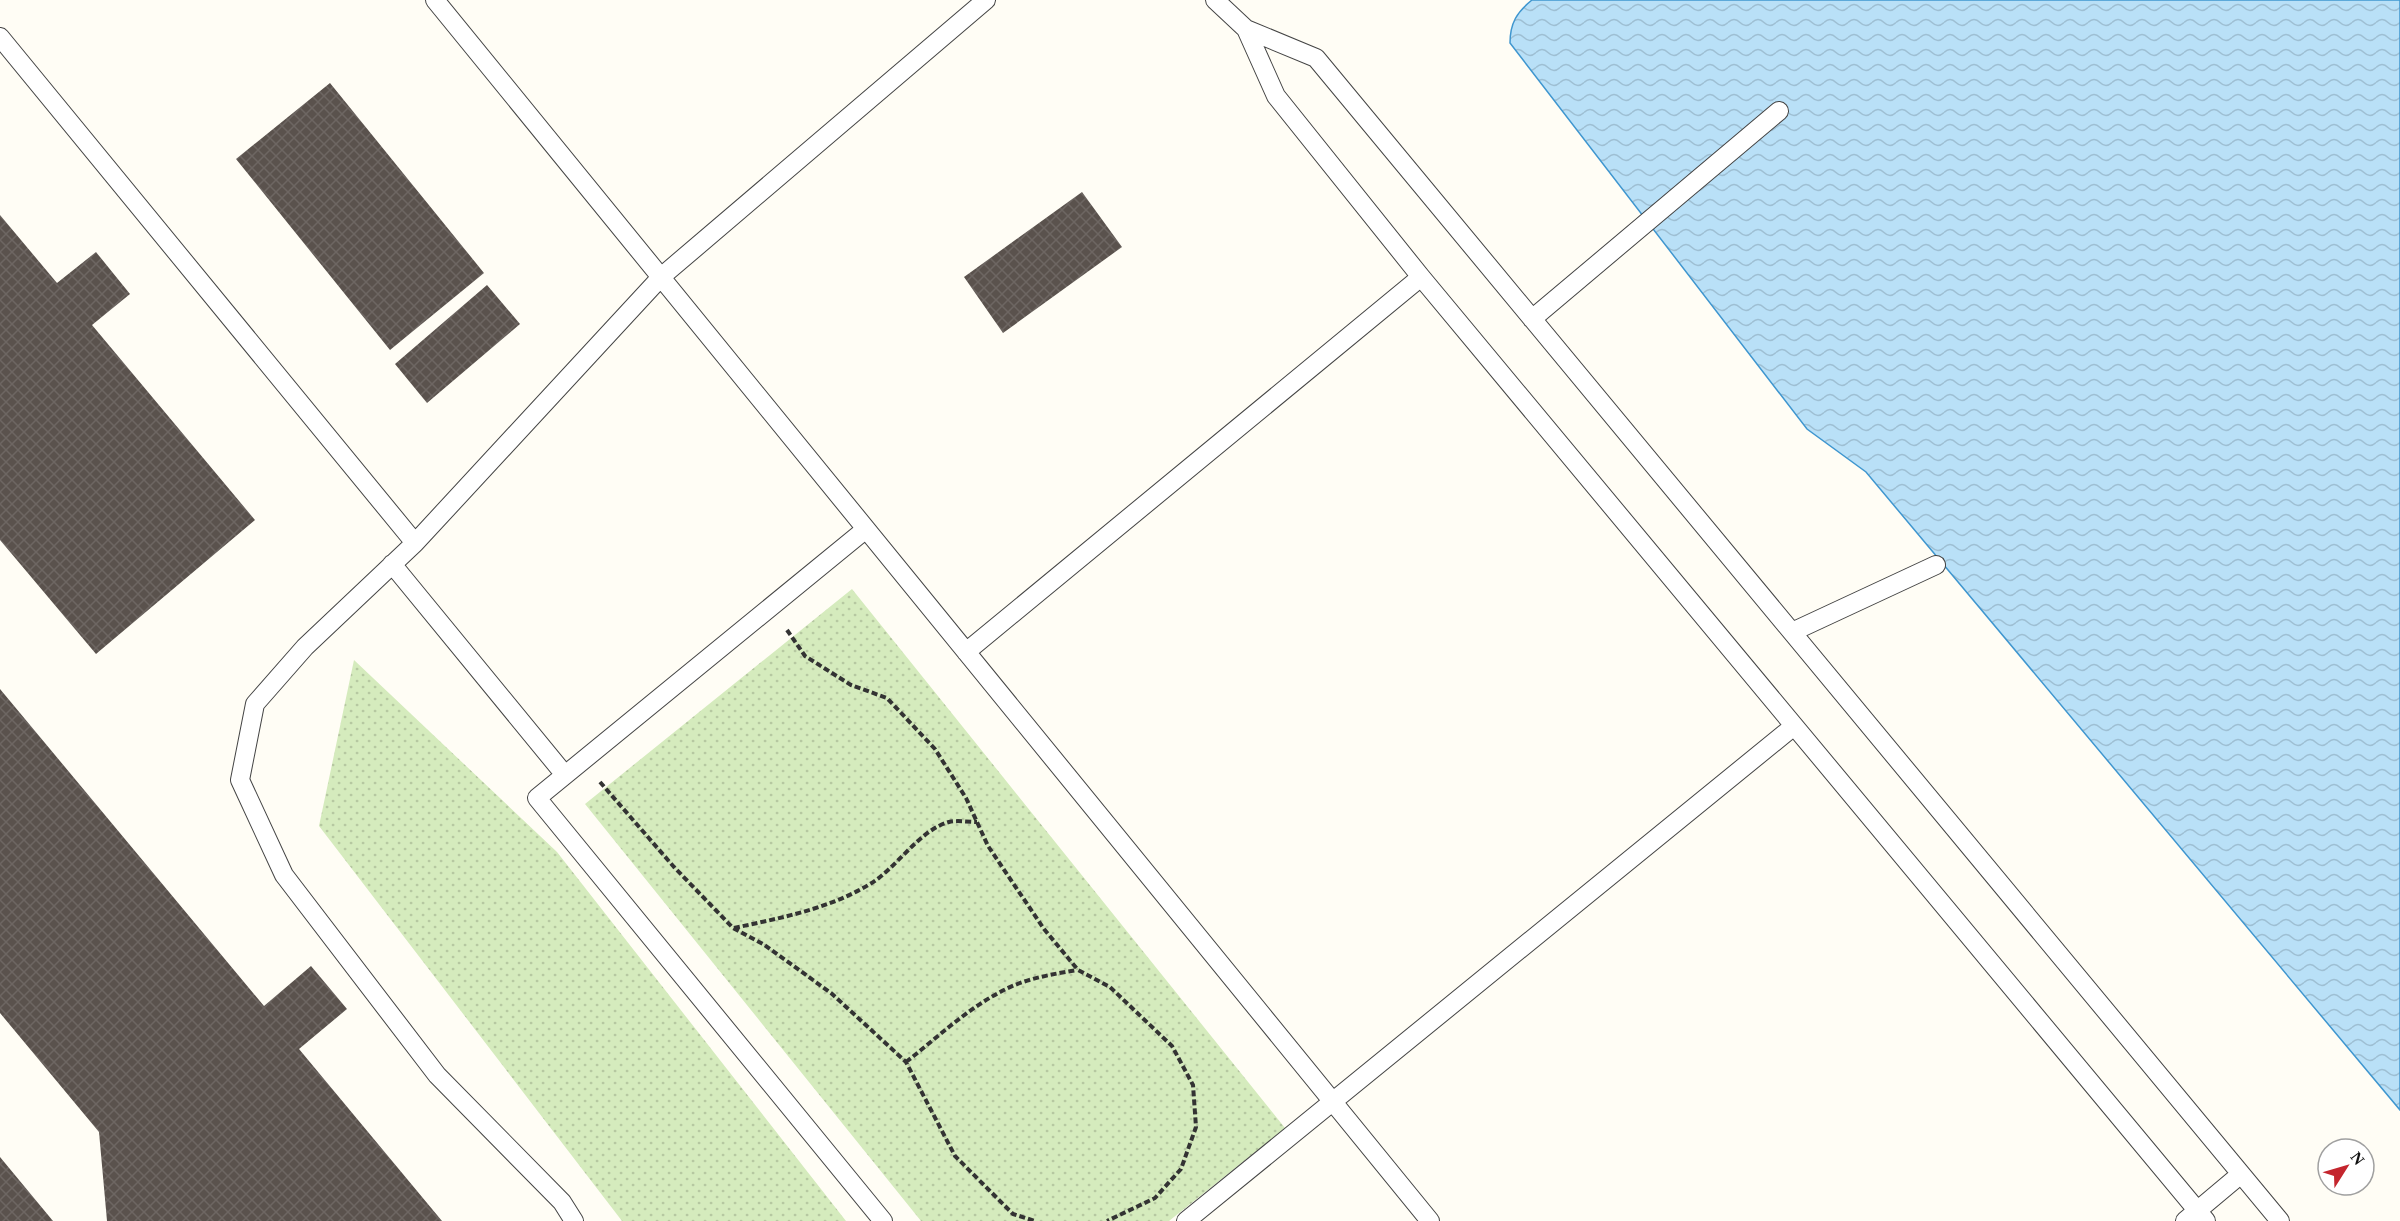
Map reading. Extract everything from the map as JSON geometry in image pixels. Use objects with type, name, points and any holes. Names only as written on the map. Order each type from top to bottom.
[{"type":"lane","points":[[435,0],[1430,1221]]},
{"type":"lane","points":[[574,1221],[562,1202],[437,1075],[284,875],[240,780],[255,704],[305,647],[415,543],[661,277],[986,0]]},
{"type":"lane","points":[[1215,0],[1246,29],[1316,57],[2280,1221]]},
{"type":"lane","points":[[1246,29],[1276,96],[1421,277],[1794,726],[2196,1218],[2241,1174]]},
{"type":"lane","points":[[0,37],[415,543]]},
{"type":"lane","points":[[1533,319],[1779,111]]},
{"type":"lane","points":[[966,652],[1421,277]]},
{"type":"lane","points":[[866,529],[537,798],[883,1221]]},
{"type":"lane","points":[[392,564],[565,775]]},
{"type":"lane","points":[[1792,632],[1936,565]]},
{"type":"lane","points":[[1186,1221],[1794,726]]},
{"type":"path","points":[[776,603],[789,634],[804,656],[851,685],[887,698],[935,749],[966,798],[988,846],[1044,929],[1078,970],[1110,987],[1172,1046],[1193,1084],[1196,1127],[1181,1169],[1155,1198],[1107,1221]]},
{"type":"path","points":[[581,762],[674,867],[733,928],[763,945],[831,993],[906,1062],[955,1156],[1012,1214],[1035,1221]]},
{"type":"path","points":[[733,928],[793,915],[841,899],[871,884],[930,831],[950,821],[977,822]]},
{"type":"path","points":[[906,1062],[972,1009],[1007,988],[1046,976],[1078,970]]},
{"type":"green space","points":[[852,589],[1285,1128],[1169,1221],[921,1221],[585,804]]},
{"type":"green space","points":[[354,660],[557,852],[846,1221],[622,1221],[319,826]]},
{"type":"water","points":[[1532,0],[2400,0],[2400,1110],[1866,472],[1807,429],[1510,43],[1515,18]]},
{"type":"building","points":[[330,83],[484,273],[390,350],[236,159]]},
{"type":"building","points":[[1082,192],[1122,247],[1003,333],[964,277]]},
{"type":"building","points":[[0,215],[57,283],[96,252],[130,294],[92,325],[255,520],[96,654],[0,540]]},
{"type":"building","points":[[487,285],[520,324],[427,403],[395,364]]},
{"type":"building","points":[[0,689],[264,1006],[311,966],[347,1009],[299,1049],[442,1221],[107,1221],[99,1132],[0,1013]]},
{"type":"building","points":[[0,1157],[53,1221],[0,1221]]}]
